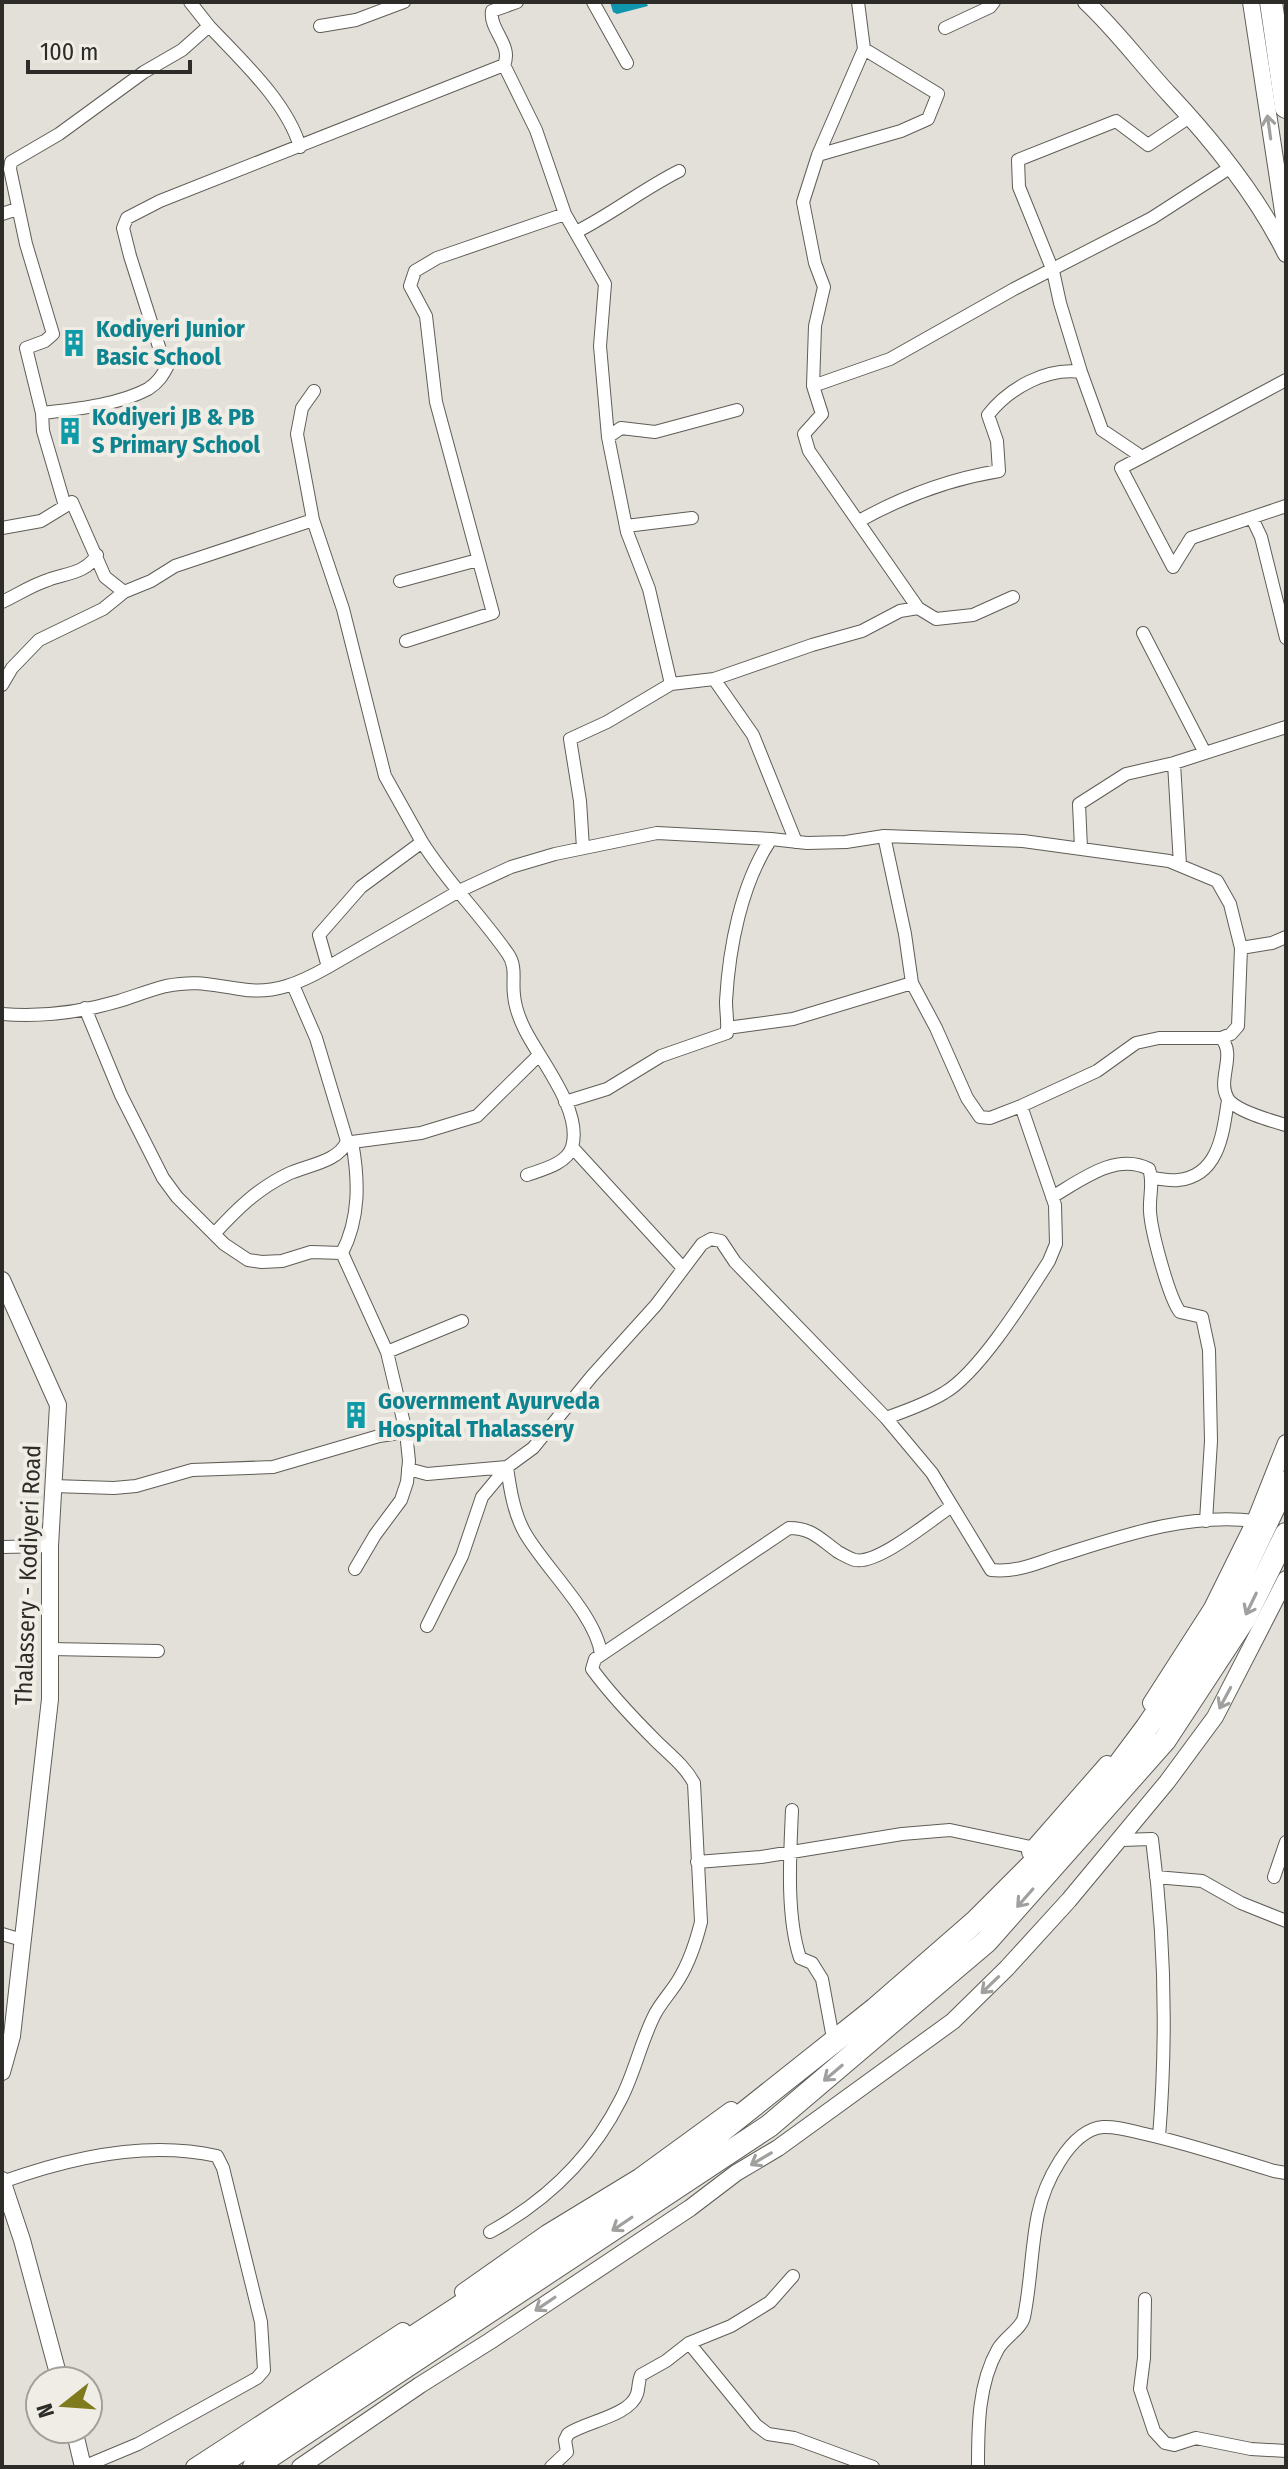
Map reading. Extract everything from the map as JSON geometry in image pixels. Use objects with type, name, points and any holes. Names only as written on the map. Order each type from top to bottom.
[{"type":"highway","points":[[1271,2],[1286,107]]},
{"type":"highway","points":[[215,2467],[690,2156],[875,2009],[976,1921],[1079,1818],[1147,1727],[1220,1620],[1286,1482]]},
{"type":"highway","points":[[254,2467],[769,2126],[987,1941],[1165,1740],[1245,1618],[1286,1534]]},
{"type":"street","points":[[190,2],[285,112],[300,147]]},
{"type":"street","points":[[320,26],[356,20],[404,2]]},
{"type":"street","points":[[42,413],[117,400],[148,389],[162,378],[168,365],[160,350],[130,256],[123,228],[127,218],[160,201],[504,65],[507,60],[505,45],[491,18],[489,6],[517,2]]},
{"type":"street","points":[[593,2],[627,63]]},
{"type":"street","points":[[858,2],[864,49],[818,155],[803,202],[815,263],[824,287],[815,326],[813,386],[822,414],[804,434],[809,451],[918,608],[936,619],[973,615],[1013,597]]},
{"type":"street","points":[[945,28],[990,7],[994,2]]},
{"type":"street","points":[[1086,2],[1113,27],[1191,116],[1261,210],[1286,254]]},
{"type":"street","points":[[1251,2],[1286,231]]},
{"type":"street","points":[[65,506],[43,431],[42,413],[26,348],[45,341],[53,334],[17,209],[11,162],[59,134],[144,72],[182,50],[209,26]]},
{"type":"street","points":[[818,155],[901,131],[928,119],[938,94],[864,49]]},
{"type":"street","points":[[504,65],[536,130],[565,214],[605,284],[600,346],[608,437],[626,526],[649,589],[671,684]]},
{"type":"street","points":[[1142,457],[1102,430],[1081,372],[1053,271],[1019,187],[1018,160],[1116,121],[1148,145],[1191,116]]},
{"type":"street","points":[[813,386],[890,359],[1014,289],[1152,218],[1231,167]]},
{"type":"street","points":[[576,232],[679,171]]},
{"type":"street","points":[[2,214],[17,209]]},
{"type":"street","points":[[406,641],[493,613],[436,402],[426,316],[410,286],[415,271],[437,258],[565,214]]},
{"type":"street","points":[[859,521],[943,482],[999,471],[997,441],[988,415],[1000,400],[1033,381],[1064,369],[1081,372]]},
{"type":"street","points":[[1286,380],[1121,468],[1173,567],[1191,538],[1286,506]]},
{"type":"street","points":[[314,391],[302,408],[297,434],[313,520],[343,609],[385,776],[439,869],[508,954],[514,971],[514,1000],[523,1025],[570,1112],[572,1147],[566,1157],[551,1167],[527,1175]]},
{"type":"street","points":[[608,437],[621,428],[655,432],[737,410]]},
{"type":"street","points":[[2,528],[41,521],[72,502],[105,577],[124,592]]},
{"type":"street","points":[[626,526],[692,518]]},
{"type":"street","points":[[1252,518],[1261,537],[1286,638]]},
{"type":"street","points":[[2,685],[12,668],[39,640],[103,609],[124,592],[151,581],[175,566],[313,520]]},
{"type":"street","points":[[2,602],[46,580],[78,572],[92,564],[97,555]]},
{"type":"street","points":[[400,581],[478,560]]},
{"type":"street","points":[[583,848],[580,801],[570,739],[607,722],[671,684],[714,679],[862,631],[900,611],[918,608]]},
{"type":"street","points":[[1143,633],[1205,753]]},
{"type":"street","points":[[714,679],[753,735],[796,842]]},
{"type":"street","points":[[1081,848],[1079,804],[1126,774],[1174,763],[1286,727]]},
{"type":"street","points":[[1174,763],[1180,865]]},
{"type":"street","points":[[2,1014],[52,1014],[116,1002],[165,986],[195,982],[258,991],[293,985],[313,977],[459,891],[511,867],[657,833],[796,842],[846,842],[884,836],[1023,841],[1169,861],[1217,881],[1230,904],[1241,948],[1238,1026],[1231,1034],[1221,1038],[1159,1038],[1136,1043],[1097,1071],[1021,1106],[990,1118],[980,1117],[912,983],[884,836]]},
{"type":"street","points":[[565,1102],[607,1089],[661,1056],[724,1035],[738,924],[752,876],[771,839]]},
{"type":"street","points":[[328,967],[319,935],[361,887],[422,842]]},
{"type":"street","points":[[1241,948],[1272,943],[1286,937]]},
{"type":"street","points":[[727,1028],[793,1019],[912,983]]},
{"type":"street","points":[[293,985],[316,1038],[357,1167],[355,1219],[342,1253],[387,1352],[409,1446],[401,1500],[355,1569]]},
{"type":"street","points":[[85,1008],[121,1095],[163,1178],[177,1197],[214,1234],[248,1260],[282,1261],[311,1252],[342,1253]]},
{"type":"street","points":[[1152,1178],[1178,1180],[1200,1174],[1210,1165],[1218,1150],[1228,1100],[1224,1084],[1227,1044],[1221,1038]]},
{"type":"street","points":[[214,1234],[246,1199],[290,1173],[335,1156],[349,1142],[421,1133],[477,1116],[539,1055]]},
{"type":"street","points":[[1228,1100],[1235,1107],[1286,1125]]},
{"type":"street","points":[[886,1418],[946,1393],[983,1356],[1049,1261],[1056,1244],[1052,1197],[1021,1106]]},
{"type":"street","points":[[572,1147],[682,1267]]},
{"type":"street","points":[[1052,1197],[1118,1163],[1138,1163],[1149,1169],[1152,1178],[1150,1214],[1169,1294],[1180,1312],[1202,1317],[1209,1350],[1211,1441],[1206,1521]]},
{"type":"street","points":[[427,1626],[462,1556],[482,1497],[507,1467],[533,1448],[656,1305],[682,1267],[702,1244],[711,1239],[721,1241],[735,1262],[886,1418],[932,1473],[991,1570],[1013,1572],[1118,1537],[1174,1524],[1236,1519],[1255,1521]]},
{"type":"street","name":"Thalassery - Kodiyeri Road","points":[[2,1280],[58,1405],[50,1546],[50,1699],[12,2036],[2,2072]]},
{"type":"street","points":[[387,1352],[462,1321]]},
{"type":"street","points":[[53,1486],[83,1489],[136,1486],[192,1470],[273,1467],[379,1436],[406,1432]]},
{"type":"street","points":[[194,2467],[457,2297],[547,2233],[639,2177],[804,2057],[966,1915],[1035,1848],[1110,1761],[1146,1711],[1212,1608],[1255,1521],[1286,1443]]},
{"type":"street","points":[[408,1469],[427,1474],[507,1467]]},
{"type":"street","points":[[507,1467],[512,1496],[524,1532],[586,1620],[599,1641],[601,1654]]},
{"type":"street","points":[[490,2232],[523,2214],[573,2171],[601,2133],[622,2099],[653,2018],[678,1981],[696,1943],[701,1922],[694,1783],[686,1768],[630,1715],[600,1680],[592,1669],[595,1659],[789,1528],[803,1528],[819,1535],[839,1552],[855,1560],[864,1560],[879,1556],[952,1506]]},
{"type":"street","points":[[2,1547],[50,1546]]},
{"type":"street","points":[[300,2467],[690,2208],[736,2173],[778,2148],[953,2021],[1028,1946],[1121,1840],[1167,1782],[1215,1717],[1286,1579]]},
{"type":"street","points":[[50,1649],[158,1651]]},
{"type":"street","points":[[792,1810],[794,1939],[800,1958],[812,1963],[822,1979],[832,2033]]},
{"type":"street","points":[[697,1862],[791,1853],[902,1834],[950,1830],[1035,1848]]},
{"type":"street","points":[[1121,1840],[1152,1839],[1163,1955],[1165,2069],[1159,2137]]},
{"type":"street","points":[[1274,1877],[1286,1842]]},
{"type":"street","points":[[1156,1877],[1202,1881],[1241,1903],[1286,1921]]},
{"type":"street","points":[[2,1934],[22,1940]]},
{"type":"street","points":[[978,2467],[983,2387],[1000,2345],[1024,2320],[1038,2211],[1067,2148],[1084,2133],[1103,2127],[1159,2137],[1286,2173]]},
{"type":"street","points":[[56,2365],[22,2240],[2,2181],[78,2159],[150,2151],[199,2152],[217,2156],[223,2168],[261,2322],[264,2370],[257,2378],[138,2444],[83,2467],[78,2445]]},
{"type":"street","points":[[551,2467],[567,2452],[565,2440],[568,2434],[601,2420],[633,2401],[638,2393],[641,2375],[689,2343],[731,2326],[770,2302],[793,2276]]},
{"type":"street","points":[[1145,2299],[1140,2389],[1154,2431],[1165,2443],[1174,2445],[1196,2438],[1251,2449],[1286,2451]]},
{"type":"street","points":[[689,2343],[756,2425],[768,2434],[794,2438],[873,2467]]},
{"type":"water","points":[[610,2],[646,2],[648,6],[617,14],[613,12]]},
{"type":"place","name":"Kodiyeri Junior Basic School","points":[[74,343]]},
{"type":"place","name":"Kodiyeri JB & PB S Primary School","points":[[70,431]]},
{"type":"place","name":"Government Ayurveda Hospital Thalassery","points":[[356,1415]]}]
